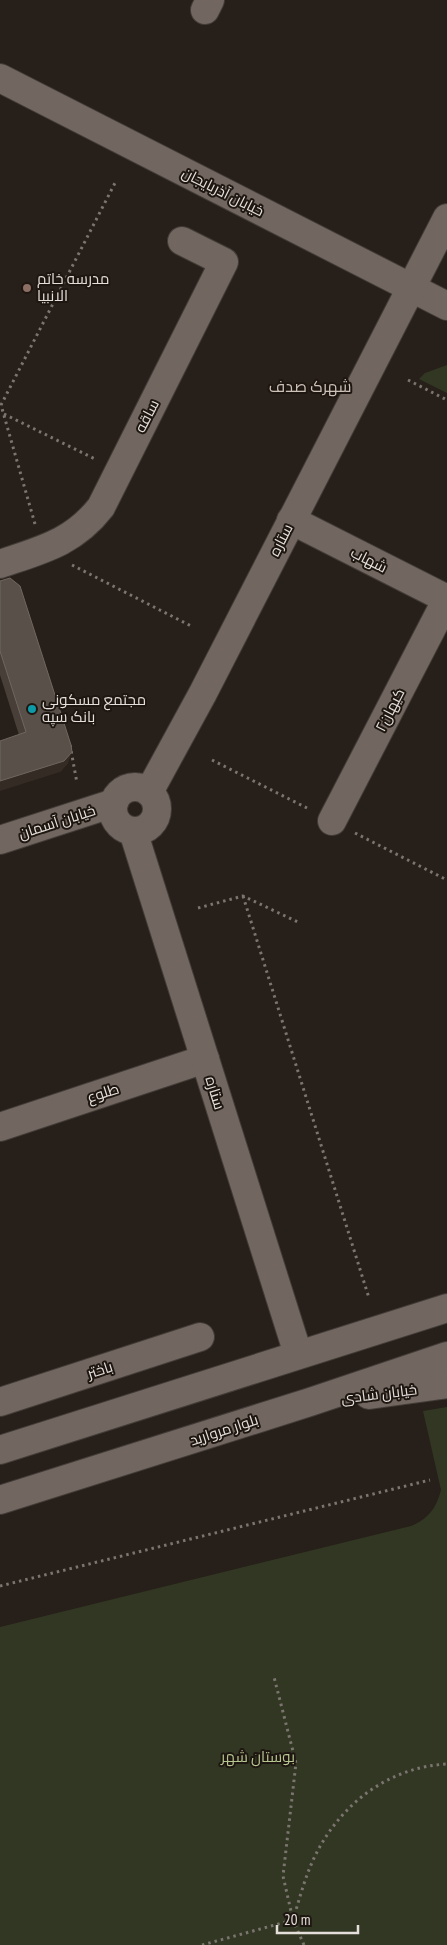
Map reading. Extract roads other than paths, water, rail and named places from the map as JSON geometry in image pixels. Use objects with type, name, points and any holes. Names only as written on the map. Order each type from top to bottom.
[{"type":"street","name":"خیابان آذربایجان","points":[[0,78],[447,306]]},
{"type":"street","name":"ستاره","points":[[149,792],[292,520],[447,218]]},
{"type":"street","name":"ساقه","points":[[0,564],[63,541],[81,529],[101,507],[224,262],[182,241]]},
{"type":"street","name":"شهاب","points":[[292,520],[447,599]]},
{"type":"street","name":"کیهان۲","points":[[332,821],[447,599]]},
{"type":"street","points":[[130,787],[140,787],[149,792],[156,805],[154,819],[148,827],[133,831],[120,826],[114,818],[114,803],[122,791],[130,787]]},
{"type":"street","name":"خیابان آسمان","points":[[0,840],[114,803]]},
{"type":"street","name":"ستاره","points":[[133,831],[298,1354]]},
{"type":"street","name":"طلوع","points":[[0,1127],[205,1059]]},
{"type":"street","points":[[0,1450],[447,1308]]},
{"type":"street","name":"باختر","points":[[0,1402],[200,1337]]},
{"type":"street","name":"بلوار مروارید","points":[[0,1500],[310,1402],[447,1356]]},
{"type":"street","name":"خیابان شادی","points":[[310,1402],[447,1384]]},
{"type":"place","name":"مدرسه خاتم الانبیا","points":[[27,288]]},
{"type":"place","name":"مجتمع مسکونی بانک سپه","points":[[32,709]]},
{"type":"district","name":"شهرک صدف","points":[[310,386]]},
{"type":"park label","name":"بوستان شهر","points":[[258,1757]]}]
